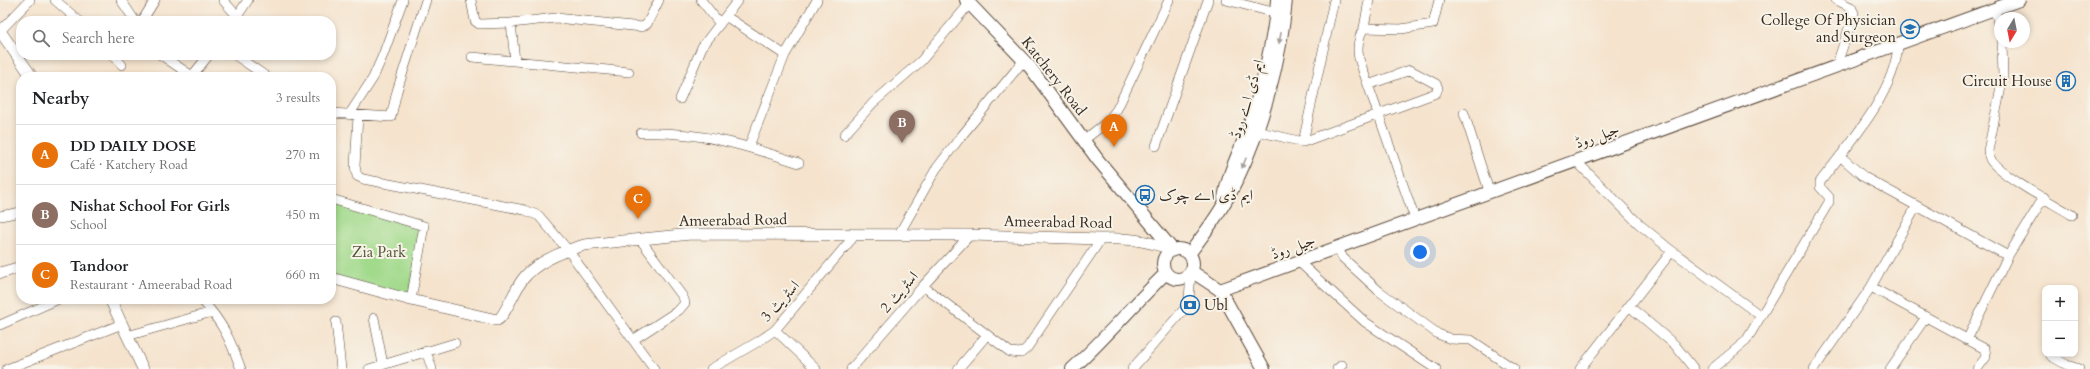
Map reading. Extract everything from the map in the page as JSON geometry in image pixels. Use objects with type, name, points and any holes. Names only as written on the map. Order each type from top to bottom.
[{"type":"main road","name":"ایم ڈی اے روڈ","points":[[1224,202],[1227,180],[1248,129],[1260,86],[1276,13],[1277,0]]},
{"type":"main road","name":"ایم ڈی اے روڈ","points":[[1189,254],[1210,226],[1236,183],[1257,131],[1270,91],[1286,0]]},
{"type":"main road","name":"جیل روڈ","points":[[1220,290],[1489,191],[1576,161],[2019,0]]},
{"type":"main road","name":"Katchery Road","points":[[968,2],[1024,60],[1084,140],[1173,250]]},
{"type":"main road","points":[[1180,249],[1189,254],[1193,261],[1191,272],[1180,278],[1172,277],[1166,273],[1163,266],[1164,258],[1173,250],[1180,249]]},
{"type":"main road","points":[[1191,272],[1220,290],[1264,369]]},
{"type":"main road","points":[[1072,369],[1093,349],[1130,307],[1166,273]]},
{"type":"street","points":[[16,54],[0,31],[30,0]]},
{"type":"street","points":[[55,0],[73,16]]},
{"type":"street","points":[[121,0],[132,16]]},
{"type":"street","points":[[145,16],[155,0]]},
{"type":"street","points":[[223,0],[233,16]]},
{"type":"street","points":[[237,16],[248,0]]},
{"type":"street","points":[[403,0],[383,55],[353,116],[355,166],[357,176],[363,179],[525,210],[539,216],[568,250],[654,369]]},
{"type":"street","points":[[336,114],[388,118],[392,116],[397,91],[426,0]]},
{"type":"street","points":[[470,0],[477,23],[511,23],[556,18],[642,27],[647,24],[659,0]]},
{"type":"street","points":[[702,0],[724,20],[785,55]]},
{"type":"street","points":[[680,98],[702,47],[738,0]]},
{"type":"street","points":[[749,146],[785,55],[818,0]]},
{"type":"street","points":[[1084,140],[1107,122],[1117,109],[1170,0]]},
{"type":"street","points":[[1156,146],[1208,0]]},
{"type":"street","points":[[1226,0],[1276,13]]},
{"type":"street","points":[[1303,142],[1334,0]]},
{"type":"street","points":[[1369,0],[1364,28],[1360,33],[1358,49],[1359,58],[1415,218]]},
{"type":"street","points":[[1364,28],[1401,29],[1433,24],[1439,0]]},
{"type":"street","points":[[1836,0],[1851,7],[1854,13],[1836,67]]},
{"type":"street","points":[[844,135],[873,103],[921,61],[968,2]]},
{"type":"street","points":[[511,23],[515,61]]},
{"type":"street","points":[[1712,369],[1746,341],[1829,202],[1829,197],[1819,185],[1873,109],[1894,68],[1898,44]]},
{"type":"street","points":[[2002,48],[2003,77],[1988,151],[1989,158],[1993,164],[2072,215]]},
{"type":"street","points":[[472,57],[629,72]]},
{"type":"street","points":[[20,60],[29,72]]},
{"type":"street","points":[[118,60],[122,65]]},
{"type":"street","points":[[168,60],[185,72]]},
{"type":"street","points":[[196,72],[205,60]]},
{"type":"street","points":[[242,60],[260,72]]},
{"type":"street","points":[[899,234],[936,169],[1024,60]]},
{"type":"street","points":[[1257,131],[1303,142],[1436,92],[1438,88],[1436,84],[1410,70],[1368,85]]},
{"type":"street","points":[[1464,113],[1489,191]]},
{"type":"street","points":[[641,133],[668,132],[699,135],[749,146],[799,163]]},
{"type":"street","points":[[1840,156],[1864,177],[1916,207],[2008,256]]},
{"type":"street","points":[[1576,161],[1639,224],[1672,251],[1761,316]]},
{"type":"street","points":[[1967,340],[2008,256],[2044,197]]},
{"type":"street","points":[[336,200],[424,226],[411,300]]},
{"type":"street","points":[[1814,369],[1871,287],[1916,207]]},
{"type":"street","points":[[0,216],[16,213]]},
{"type":"street","name":"Ameerabad Road","points":[[336,279],[411,300],[498,319],[501,317],[515,290],[524,277],[538,266],[568,250],[584,245],[640,239],[691,234],[899,234],[1101,239],[1128,238],[1144,240],[1173,250]]},
{"type":"street","name":"اسٹریٹ 3","points":[[711,369],[775,330],[855,235]]},
{"type":"street","name":"اسٹریٹ 2","points":[[851,369],[923,286],[970,235]]},
{"type":"street","points":[[633,340],[679,310],[685,303],[683,297],[640,239]]},
{"type":"street","points":[[923,286],[986,336],[1010,352],[1024,351],[1101,239]]},
{"type":"street","points":[[1337,247],[1343,258],[1379,291],[1438,334],[1451,339],[1471,340],[1514,369]]},
{"type":"street","points":[[1580,369],[1672,251]]},
{"type":"street","points":[[1299,262],[1365,322],[1436,369]]},
{"type":"street","points":[[0,273],[16,268]]},
{"type":"street","points":[[1132,369],[1186,307],[1189,300],[1191,272]]},
{"type":"street","points":[[1871,287],[1986,350],[1987,353],[1977,369]]},
{"type":"street","points":[[0,325],[48,304]]},
{"type":"street","points":[[112,304],[143,369]]},
{"type":"street","points":[[205,304],[231,341],[241,369]]},
{"type":"street","points":[[1629,306],[1675,345],[1694,369]]},
{"type":"street","points":[[127,336],[212,312]]},
{"type":"street","points":[[1890,369],[1926,317]]},
{"type":"street","points":[[374,318],[383,364]]},
{"type":"street","points":[[336,322],[341,369]]},
{"type":"street","points":[[7,369],[122,324]]},
{"type":"street","points":[[775,330],[816,369]]},
{"type":"street","points":[[958,369],[986,336]]},
{"type":"street","points":[[369,369],[455,342]]},
{"type":"street","points":[[426,351],[432,369]]},
{"type":"street","points":[[2053,357],[2067,365],[2079,369]]},
{"type":"green space","name":"Zia Park","points":[[336,202],[422,227],[409,297],[336,277]]},
{"type":"place","name":"College Of Physician and Surgeon","points":[[1910,29]]},
{"type":"place","name":"Circuit House","points":[[2066,81]]},
{"type":"place","name":"Nishat School For Girls","points":[[902,143]]},
{"type":"place","name":"DD DAILY DOSE","points":[[1114,147]]},
{"type":"place","name":"ایم ڈی اے چوک","points":[[1145,195]]},
{"type":"place","name":"Tandoor","points":[[638,219]]},
{"type":"place","name":"Ubl","points":[[1190,305]]}]
